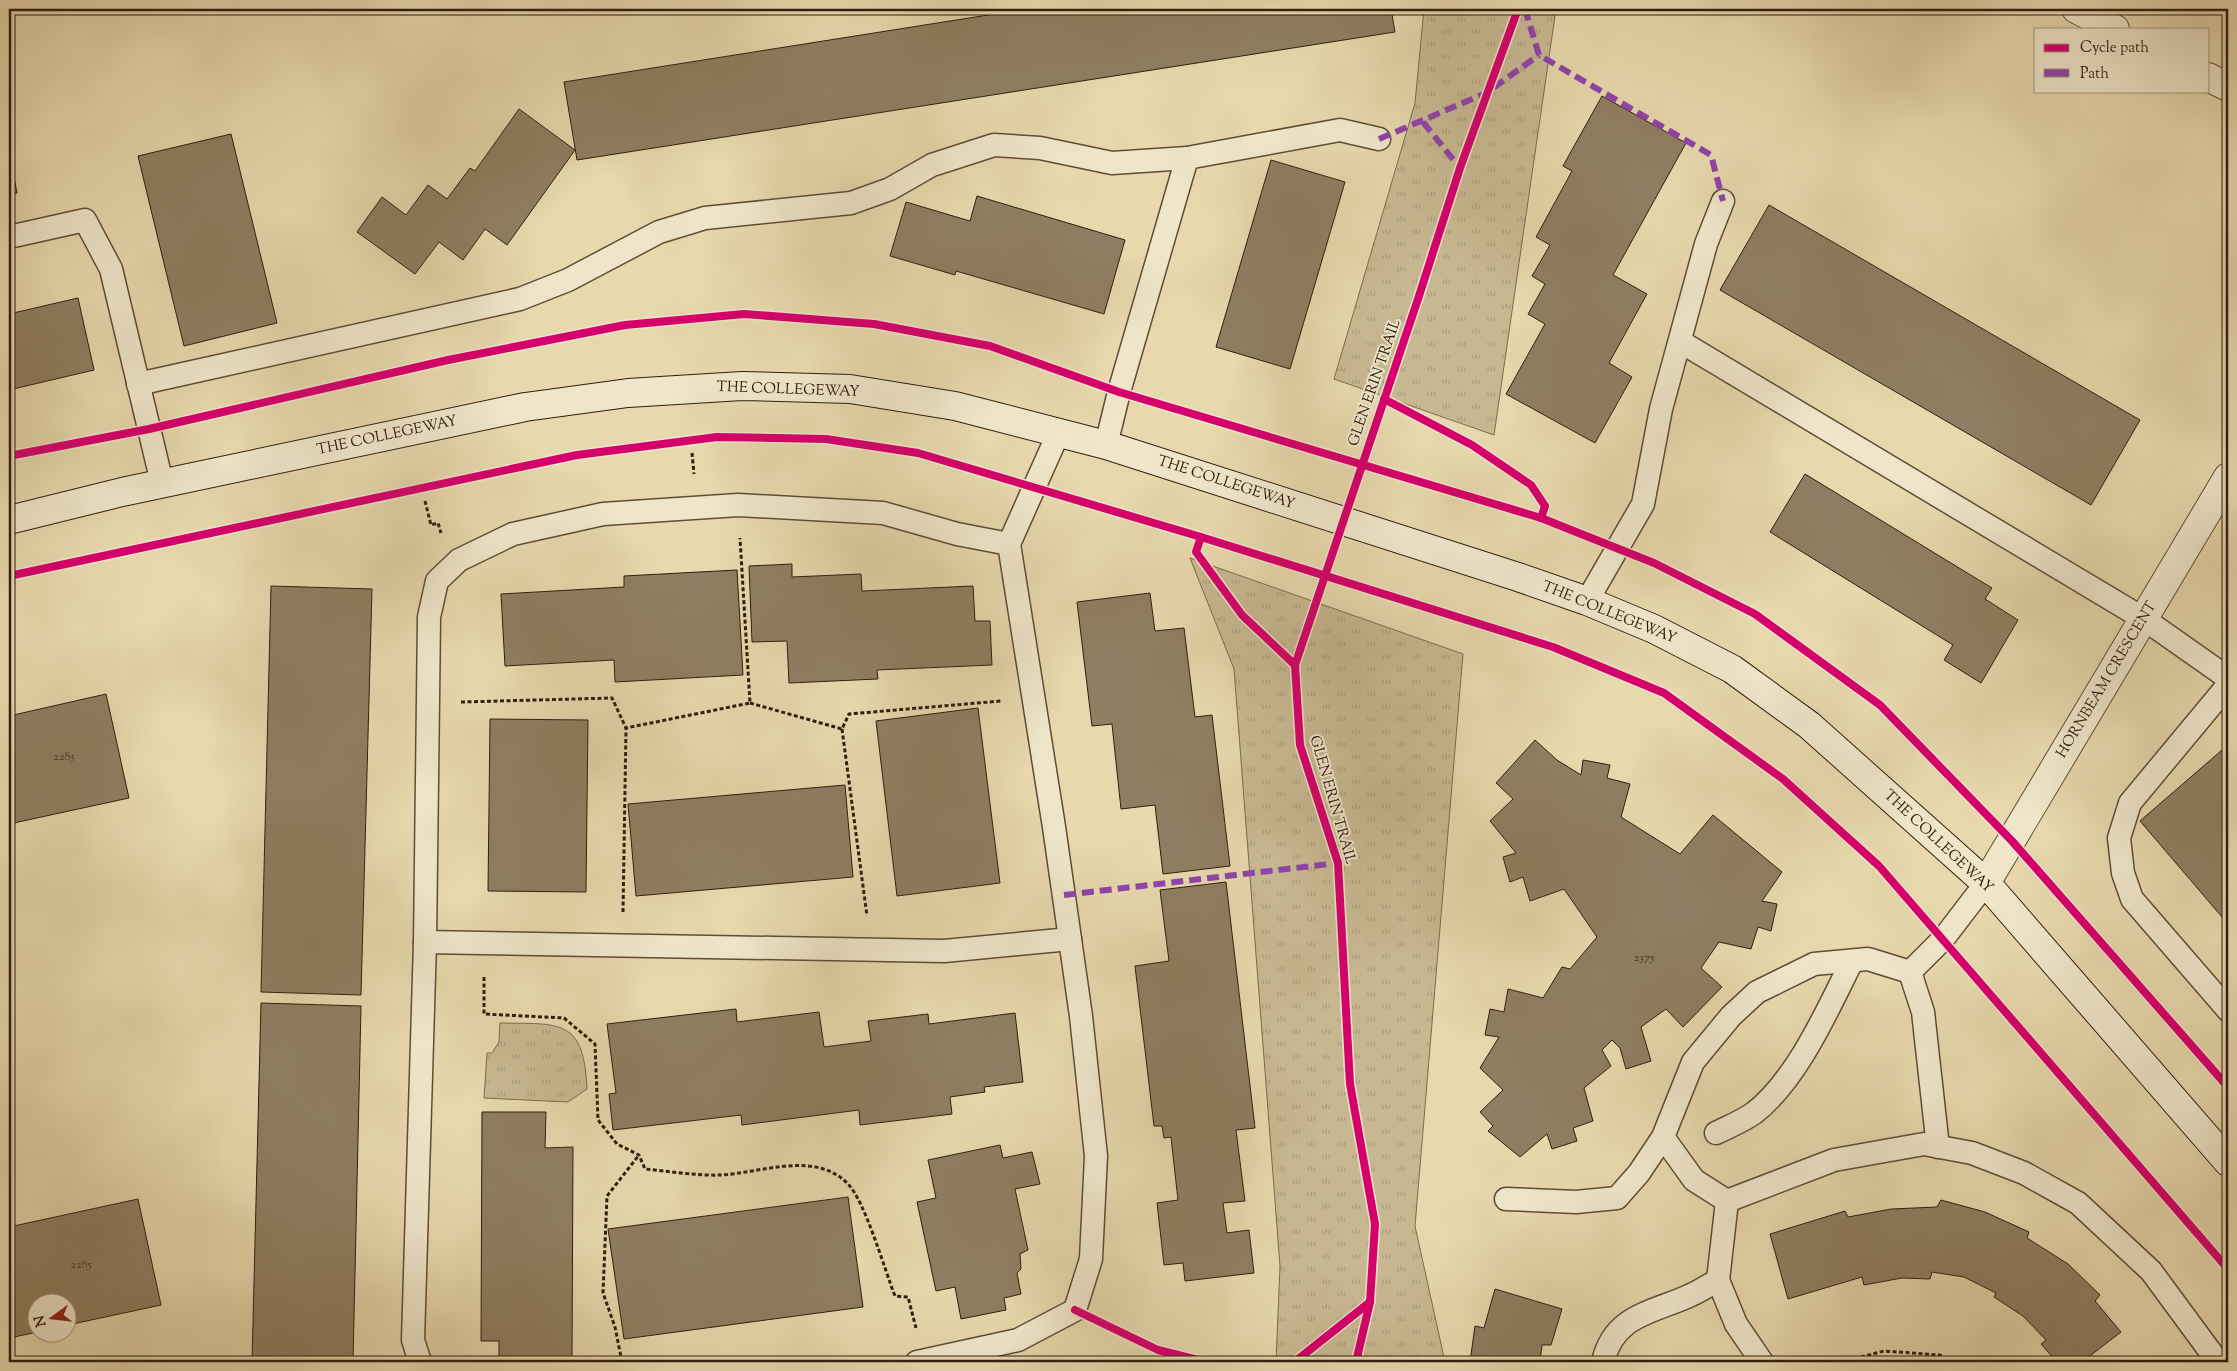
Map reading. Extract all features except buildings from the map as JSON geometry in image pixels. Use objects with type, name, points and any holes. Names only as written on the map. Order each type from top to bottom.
[{"type":"street","points":[[2076,9],[2113,28]]},
{"type":"street","points":[[2210,78],[2228,87]]},
{"type":"street","name":"THE COLLEGEWAY","points":[[9,520],[162,483],[525,407],[628,393],[742,386],[850,389],[955,406],[1106,445],[1518,577],[1587,601],[1654,629],[1732,669],[1809,725],[1986,884],[2228,1162]]},
{"type":"street","name":"HORNBEAM CRESCENT","points":[[1986,884],[2228,477]]},
{"type":"lane","points":[[138,384],[520,299],[568,280],[659,232],[705,218],[851,203],[890,189],[932,165],[994,145],[1040,148],[1112,163],[1187,158],[1340,130],[1380,139]]},
{"type":"lane","points":[[1106,445],[1119,392],[1187,158]]},
{"type":"lane","points":[[1587,601],[1643,504],[1661,409],[1681,342],[1706,244],[1723,202]]},
{"type":"lane","points":[[9,237],[85,220],[111,269],[162,483]]},
{"type":"lane","points":[[1681,342],[2144,619],[2228,678]]},
{"type":"lane","points":[[921,1361],[1018,1340],[1075,1310],[1092,1259],[1096,1156],[1070,938],[1009,544],[1058,434]]},
{"type":"lane","points":[[420,1362],[413,1340],[425,942],[429,616],[437,581],[459,560],[512,534],[603,514],[738,505],[883,513],[957,534],[1009,544]]},
{"type":"lane","points":[[2228,685],[2130,803],[2119,838],[2123,873],[2132,899],[2228,1010]]},
{"type":"lane","points":[[1910,972],[1943,939],[1986,884]]},
{"type":"lane","points":[[425,942],[944,951],[1070,938]]},
{"type":"lane","points":[[1506,1199],[1576,1202],[1617,1198],[1639,1173],[1662,1137],[1693,1062],[1730,1016],[1757,992],[1814,964],[1868,960],[1910,972]]},
{"type":"lane","points":[[1716,1133],[1754,1113],[1784,1081],[1817,1032],[1852,961]]},
{"type":"lane","points":[[1910,972],[1922,1012],[1938,1147]]},
{"type":"lane","points":[[1662,1137],[1694,1180],[1726,1202]]},
{"type":"lane","points":[[1726,1202],[1834,1160],[1924,1144],[1972,1154],[2024,1173],[2078,1203],[2151,1271],[2218,1362]]},
{"type":"lane","points":[[1726,1202],[1718,1280],[1736,1324],[1762,1362]]},
{"type":"lane","points":[[1603,1362],[1606,1350],[1619,1330],[1638,1315],[1691,1296],[1718,1280]]},
{"type":"path","points":[[738,505],[750,704]]},
{"type":"path","points":[[427,703],[612,698],[626,728],[623,946]]},
{"type":"path","points":[[868,950],[866,901],[842,729],[849,714],[1034,698]]},
{"type":"path","points":[[626,728],[750,704],[842,729]]},
{"type":"path","points":[[485,944],[484,1014],[564,1018],[595,1044],[598,1120],[616,1144],[640,1155],[645,1169],[720,1175],[800,1166],[818,1167],[834,1173],[849,1184],[859,1200],[895,1296],[908,1297],[921,1361]]},
{"type":"path","points":[[622,1362],[614,1327],[603,1293],[607,1196],[640,1155]]},
{"type":"path","points":[[1842,1362],[1884,1351],[1940,1355],[1950,1362]]},
{"type":"green space","points":[[1424,9],[1556,9],[1494,435],[1334,379],[1415,103]]},
{"type":"green space","points":[[1190,558],[1463,654],[1415,1226],[1445,1362],[1276,1362],[1280,1266],[1234,669]]},
{"type":"green space","points":[[500,1023],[538,1024],[565,1030],[574,1037],[581,1049],[587,1089],[568,1102],[484,1098],[487,1053],[492,1053],[499,1042]]},
{"type":"marked path","points":[[1525,9],[1539,55],[1711,155],[1723,201]]},
{"type":"marked path","points":[[1379,139],[1486,93],[1539,55]]},
{"type":"marked path","points":[[1423,122],[1460,168]]},
{"type":"marked path","points":[[1064,895],[1338,863]]},
{"type":"marked path","points":[[1267,1362],[1297,1360],[1298,1362]]},
{"type":"cycle path","name":"GLEN ERIN TRAIL","points":[[1356,1362],[1370,1302],[1375,1224],[1350,1084],[1338,863],[1300,745],[1295,665],[1460,168],[1518,9]]},
{"type":"cycle path","points":[[9,456],[149,429],[448,360],[625,325],[744,314],[874,324],[990,346],[1119,392],[1541,518],[1654,563],[1755,614],[1880,705],[2012,841],[2228,1087]]},
{"type":"cycle path","name":"GLEN ERIN TRAIL","points":[[1384,399],[1472,445],[1531,485],[1545,506],[1541,518]]},
{"type":"cycle path","points":[[9,576],[577,455],[717,437],[826,439],[918,453],[1201,537],[1553,647],[1664,693],[1783,779],[1879,866],[2228,1269]]},
{"type":"cycle path","points":[[1201,537],[1196,552],[1242,615],[1295,665]]},
{"type":"cycle path","points":[[1297,1360],[1370,1302]]},
{"type":"cycle path","points":[[1075,1310],[1158,1350],[1206,1362]]}]
